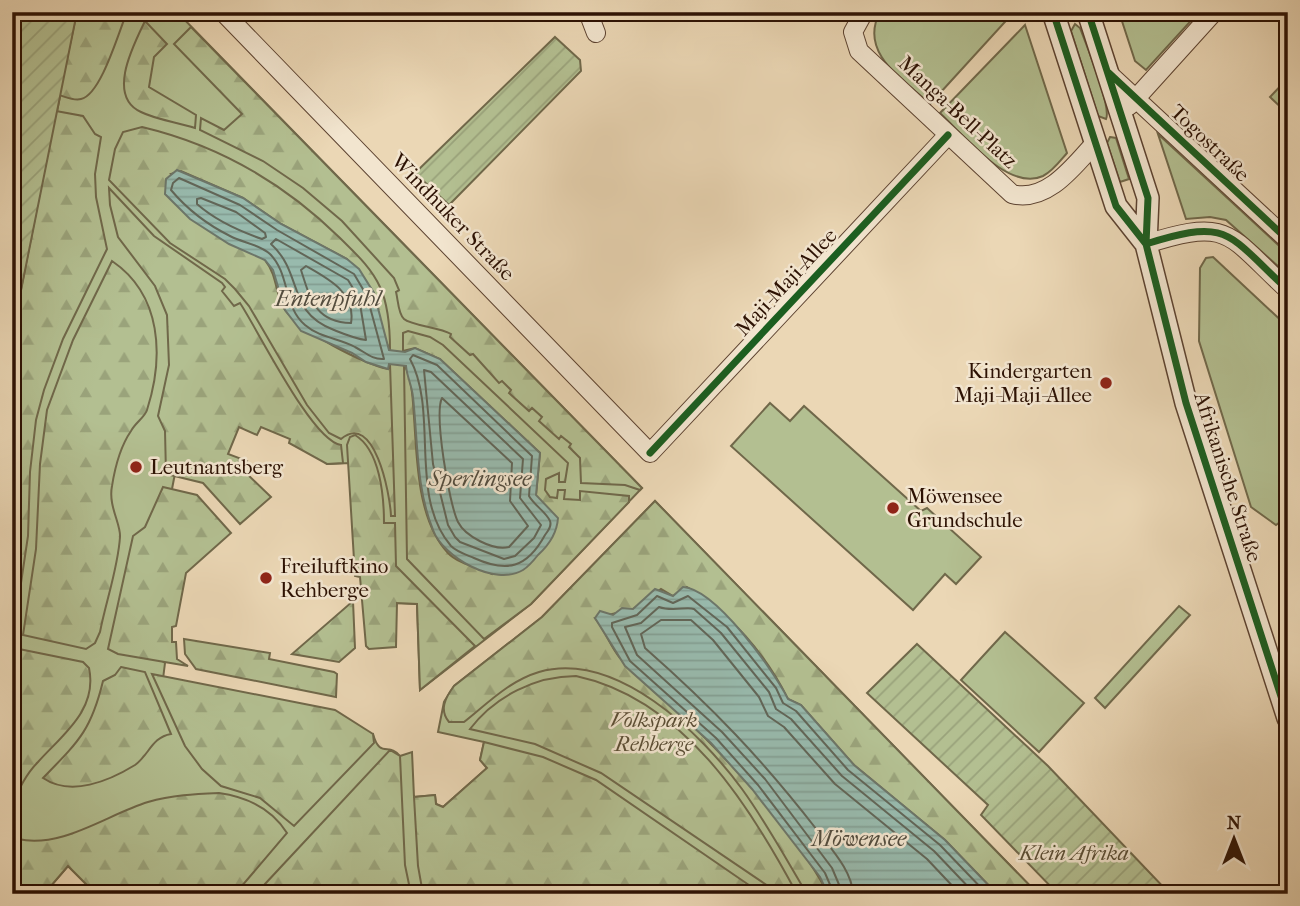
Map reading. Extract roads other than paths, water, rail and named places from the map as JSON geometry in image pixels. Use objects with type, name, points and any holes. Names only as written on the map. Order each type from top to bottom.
[{"type":"street","name":"Windhuker Straße","points":[[223,12],[650,453]]},
{"type":"street","points":[[588,12],[596,33]]},
{"type":"street","name":"Manga-Bell-Platz","points":[[864,12],[853,32],[859,51],[1012,194],[1022,196],[1048,188],[1096,143]]},
{"type":"street","name":"Afrikanische Straße","points":[[1088,12],[1148,198],[1146,244],[1186,403],[1288,718]]},
{"type":"street","points":[[1096,143],[1214,12]]},
{"type":"street","name":"Afrikanische Straße","points":[[1056,14],[1116,206],[1146,244]]},
{"type":"street","name":"Togostraße","points":[[1108,73],[1137,96],[1288,240]]},
{"type":"street","name":"Maji-Maji-Allee","points":[[650,453],[948,135]]},
{"type":"street","points":[[1146,244],[1197,229],[1220,230],[1288,290]]},
{"type":"water","points":[[177,170],[243,198],[281,224],[347,259],[359,269],[374,293],[389,350],[405,352],[415,348],[440,359],[540,453],[536,495],[558,518],[552,538],[527,567],[512,574],[499,575],[471,566],[447,550],[433,530],[423,498],[413,397],[406,366],[389,364],[388,369],[366,362],[301,331],[285,310],[273,270],[265,260],[229,244],[190,219],[165,194],[166,179]]},
{"type":"water","name":"Möwensee","points":[[683,587],[696,591],[727,616],[757,652],[788,699],[801,705],[854,765],[945,840],[997,894],[828,894],[820,877],[752,789],[711,743],[625,666],[595,618],[600,611],[613,615],[622,608],[633,609],[655,589],[673,596]]},
{"type":"place","name":"Kindergarten Maji-Maji-Allee","points":[[1106,383]]},
{"type":"place","name":"Leutnantsberg","points":[[136,467]]},
{"type":"place","name":"Möwensee Grundschule","points":[[893,508]]},
{"type":"place","name":"Freiluftkino Rehberge","points":[[266,578]]},
{"type":"water label","name":"Entenpfuhl","points":[[328,298]]},
{"type":"water label","name":"Sperlingsee","points":[[480,478]]},
{"type":"park label","name":"Volkspark Rehberge","points":[[654,732]]},
{"type":"park label","name":"Klein Afrika","points":[[1074,853]]}]
